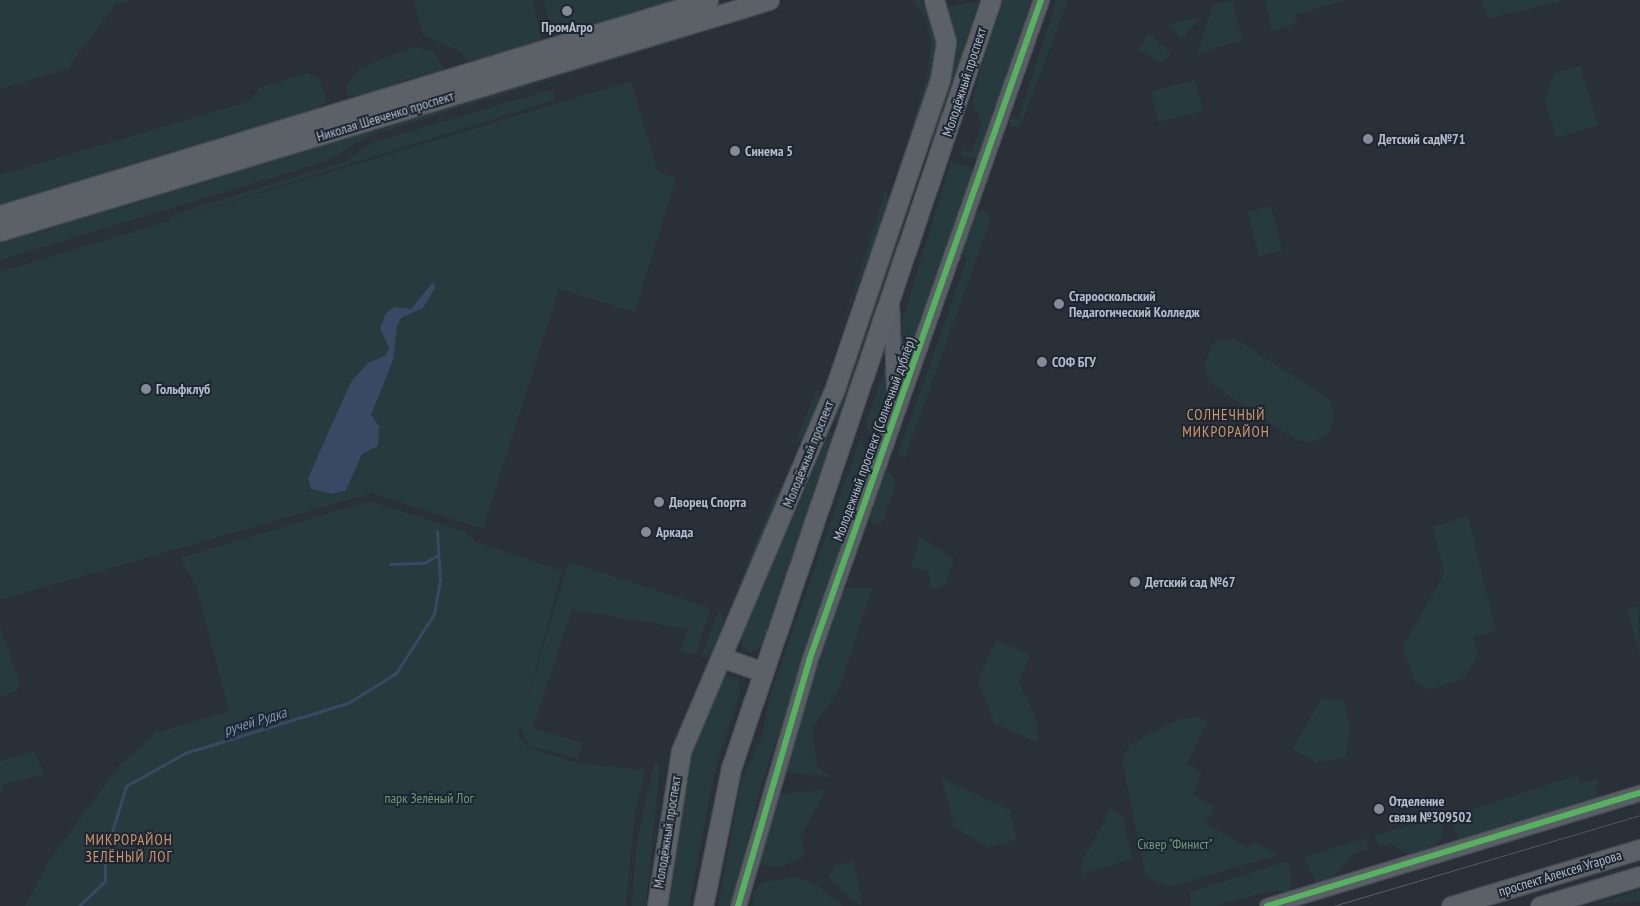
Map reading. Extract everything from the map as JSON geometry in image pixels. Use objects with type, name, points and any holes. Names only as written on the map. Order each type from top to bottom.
[{"type":"main road","name":"Николая Шевченко проспект","points":[[0,231],[708,0]]},
{"type":"main road","name":"Николая Шевченко проспект","points":[[0,214],[769,0]]},
{"type":"main road","name":"Молодёжный проспект","points":[[656,906],[681,751],[804,469],[919,144],[946,55],[944,28],[934,0]]},
{"type":"main road","name":"Молодёжный проспект","points":[[703,906],[731,768],[891,306],[991,0]]},
{"type":"main road","points":[[721,657],[764,672]]},
{"type":"main road","name":"проспект Алексея Угарова","points":[[1451,906],[1640,849]]},
{"type":"main road","name":"проспект Алексея Угарова","points":[[1540,906],[1640,876]]},
{"type":"street","name":"Молодежный проспект (Солнечный дублёр)","points":[[745,890],[778,756],[895,417],[996,135],[1041,0]]},
{"type":"street","points":[[891,306],[895,417]]},
{"type":"street","points":[[1267,906],[1640,793]]},
{"type":"street","points":[[738,906],[745,890]]},
{"type":"street","points":[[745,890],[746,906]]},
{"type":"green space","points":[[0,0],[131,0],[116,4],[67,69],[0,89]]},
{"type":"green space","points":[[413,0],[533,0],[541,36],[538,42],[502,56],[468,61],[460,52],[423,35]]},
{"type":"green space","points":[[543,0],[684,0],[565,34],[551,27]]},
{"type":"green space","points":[[912,0],[920,0],[929,13],[938,58],[913,138],[909,137],[928,72],[931,43],[926,19]]},
{"type":"green space","points":[[1001,0],[1033,0],[978,160],[960,155],[964,150],[972,152],[982,122],[972,102]]},
{"type":"green space","points":[[1057,0],[1068,0],[1020,127],[1011,127],[1010,119],[1019,118]]},
{"type":"green space","points":[[1233,0],[1242,40],[1197,54],[1213,4]]},
{"type":"green space","points":[[1265,0],[1346,0],[1295,15],[1297,23],[1272,32]]},
{"type":"green space","points":[[1480,0],[1559,0],[1559,2],[1489,18]]},
{"type":"green space","points":[[979,1],[935,143],[930,144],[955,49],[945,8]]},
{"type":"green space","points":[[1200,18],[1182,39],[1167,25]]},
{"type":"green space","points":[[689,33],[689,37],[368,136],[327,161],[0,260],[0,239],[517,84],[533,84]]},
{"type":"green space","points":[[1149,33],[1171,54],[1162,63],[1138,50]]},
{"type":"green space","points":[[415,46],[434,52],[445,70],[431,77],[409,78],[368,97],[349,96],[345,88],[360,68]]},
{"type":"green space","points":[[1580,66],[1598,125],[1557,138],[1544,98],[1555,73]]},
{"type":"green space","points":[[308,73],[318,78],[325,94],[326,101],[316,111],[0,208],[0,175],[250,101],[259,88]]},
{"type":"green space","points":[[1195,80],[1203,111],[1158,122],[1150,91]]},
{"type":"green space","points":[[631,81],[658,172],[676,178],[635,312],[559,289],[483,529],[372,493],[0,600],[0,272]]},
{"type":"green space","points":[[553,89],[555,100],[167,221],[175,214],[344,162],[374,142]]},
{"type":"green space","points":[[929,152],[931,155],[838,422],[835,419]]},
{"type":"green space","points":[[951,161],[975,169],[900,388],[897,337]]},
{"type":"green space","points":[[887,187],[887,207],[835,347]]},
{"type":"green space","points":[[1271,206],[1282,251],[1259,256],[1248,212]]},
{"type":"green space","points":[[982,209],[991,218],[905,458],[898,455],[967,259],[960,252],[973,214]]},
{"type":"green space","points":[[1234,338],[1330,400],[1335,417],[1327,435],[1314,442],[1296,440],[1210,383],[1204,365],[1211,347],[1216,341]]},
{"type":"green space","points":[[888,358],[888,418],[876,453],[866,423]]},
{"type":"green space","points":[[818,388],[820,397],[805,437],[795,443]]},
{"type":"green space","points":[[834,431],[764,645],[750,653],[742,646],[742,635],[830,432]]},
{"type":"green space","points":[[860,439],[873,463],[761,785],[735,895],[731,906],[718,906],[741,780],[762,738],[769,698]]},
{"type":"green space","points":[[885,465],[896,482],[883,521],[875,525],[868,517]]},
{"type":"green space","points":[[776,492],[780,498],[733,599]]},
{"type":"green space","name":"парк Зелёный Лог","points":[[362,503],[376,503],[464,531],[476,542],[562,571],[518,736],[528,747],[577,763],[645,770],[634,820],[626,906],[25,906],[49,861],[118,767],[155,733],[229,711],[197,589],[180,558]]},
{"type":"green space","points":[[1468,516],[1496,630],[1474,637],[1478,655],[1464,678],[1429,690],[1414,681],[1403,647],[1444,574],[1433,527]]},
{"type":"green space","points":[[919,537],[954,558],[946,584],[932,590],[928,570],[911,568]]},
{"type":"green space","points":[[569,562],[711,608],[695,655],[681,651],[688,629],[572,610],[533,728],[583,743],[578,759],[530,746],[519,726]]},
{"type":"green space","points":[[842,588],[873,588],[838,692],[812,728],[817,766],[830,777],[779,772]]},
{"type":"green space","points":[[1640,606],[1638,619],[1640,656],[1627,609]]},
{"type":"green space","points":[[719,611],[724,618],[722,628],[709,657],[701,657]]},
{"type":"green space","points":[[0,626],[20,683],[16,691],[0,697]]},
{"type":"green space","points":[[997,639],[1030,655],[1019,682],[1038,724],[1037,742],[994,723],[978,680]]},
{"type":"green space","points":[[733,676],[739,680],[740,694],[716,766],[689,906],[667,906],[690,755],[718,686],[723,678]]},
{"type":"green space","points":[[1322,698],[1343,700],[1351,728],[1346,758],[1315,762],[1292,749]]},
{"type":"green space","name":"Сквер \"Финист\"","points":[[1196,717],[1208,720],[1187,763],[1202,773],[1192,795],[1214,806],[1206,823],[1249,849],[1254,842],[1278,855],[1169,887],[1146,877],[1122,762],[1128,747],[1142,737],[1182,718]]},
{"type":"green space","points":[[35,751],[44,774],[3,785],[0,794],[0,761]]},
{"type":"green space","points":[[654,763],[660,765],[646,906],[632,906],[636,846]]},
{"type":"green space","points":[[1578,775],[1581,783],[1598,779],[1595,798],[1458,839],[1451,816]]},
{"type":"green space","points":[[941,778],[1010,810],[1017,839],[989,848],[955,828]]},
{"type":"green space","points":[[826,790],[800,837],[805,855],[782,867],[756,864],[773,794]]},
{"type":"green space","points":[[1111,808],[1123,818],[1132,859],[1083,874],[1080,866]]},
{"type":"green space","points":[[1440,817],[1443,833],[1435,848],[1408,854],[1391,844],[1378,847],[1375,835]]},
{"type":"green space","points":[[1366,838],[1369,849],[1352,855],[1329,883],[1318,887],[1304,857]]},
{"type":"green space","points":[[1288,861],[1292,881],[1289,891],[1270,891],[1215,906],[1191,906],[1190,892]]},
{"type":"green space","points":[[854,862],[862,902],[860,906],[828,878],[836,864]]},
{"type":"green space","points":[[798,877],[819,886],[842,906],[753,906],[753,893],[762,882]]},
{"type":"green space","points":[[1640,890],[1640,901],[1596,904]]},
{"type":"water","points":[[433,282],[435,288],[423,308],[401,318],[397,326],[393,360],[371,415],[379,426],[378,446],[362,454],[346,490],[333,494],[311,489],[308,478],[351,382],[368,363],[386,355],[389,348],[380,328],[386,313],[394,307],[411,309]]},
{"type":"waterway","name":"ручей Рудка","points":[[79,906],[105,881],[105,855],[126,786],[185,753],[348,703],[396,673],[434,614],[440,581],[437,531]]},
{"type":"waterway","name":"ручей Рудка","points":[[390,564],[424,563],[436,556]]},
{"type":"tram line","points":[[1333,906],[1640,815]]},
{"type":"cycle path","points":[[738,906],[809,661],[1041,0]]},
{"type":"cycle path","points":[[1267,906],[1640,793]]},
{"type":"place","name":"ПромАгро","points":[[567,11]]},
{"type":"place","name":"Детский сад№71","points":[[1368,139]]},
{"type":"place","name":"Синема 5","points":[[735,151]]},
{"type":"place","name":"Старооскольский Педагогический Колледж","points":[[1059,304]]},
{"type":"place","name":"СОФ БГУ","points":[[1042,362]]},
{"type":"place","name":"Гольфклуб","points":[[146,389]]},
{"type":"place","name":"Дворец Спорта","points":[[659,502]]},
{"type":"place","name":"Аркада","points":[[646,532]]},
{"type":"place","name":"Детский сад №67","points":[[1135,582]]},
{"type":"place","name":"Отделение связи №309502","points":[[1379,809]]},
{"type":"district","name":"СОЛНЕЧНЫЙ МИКРОРАЙОН","points":[[1226,422]]},
{"type":"district","name":"МИКРОРАЙОН ЗЕЛЁНЫЙ ЛОГ","points":[[129,848]]}]
